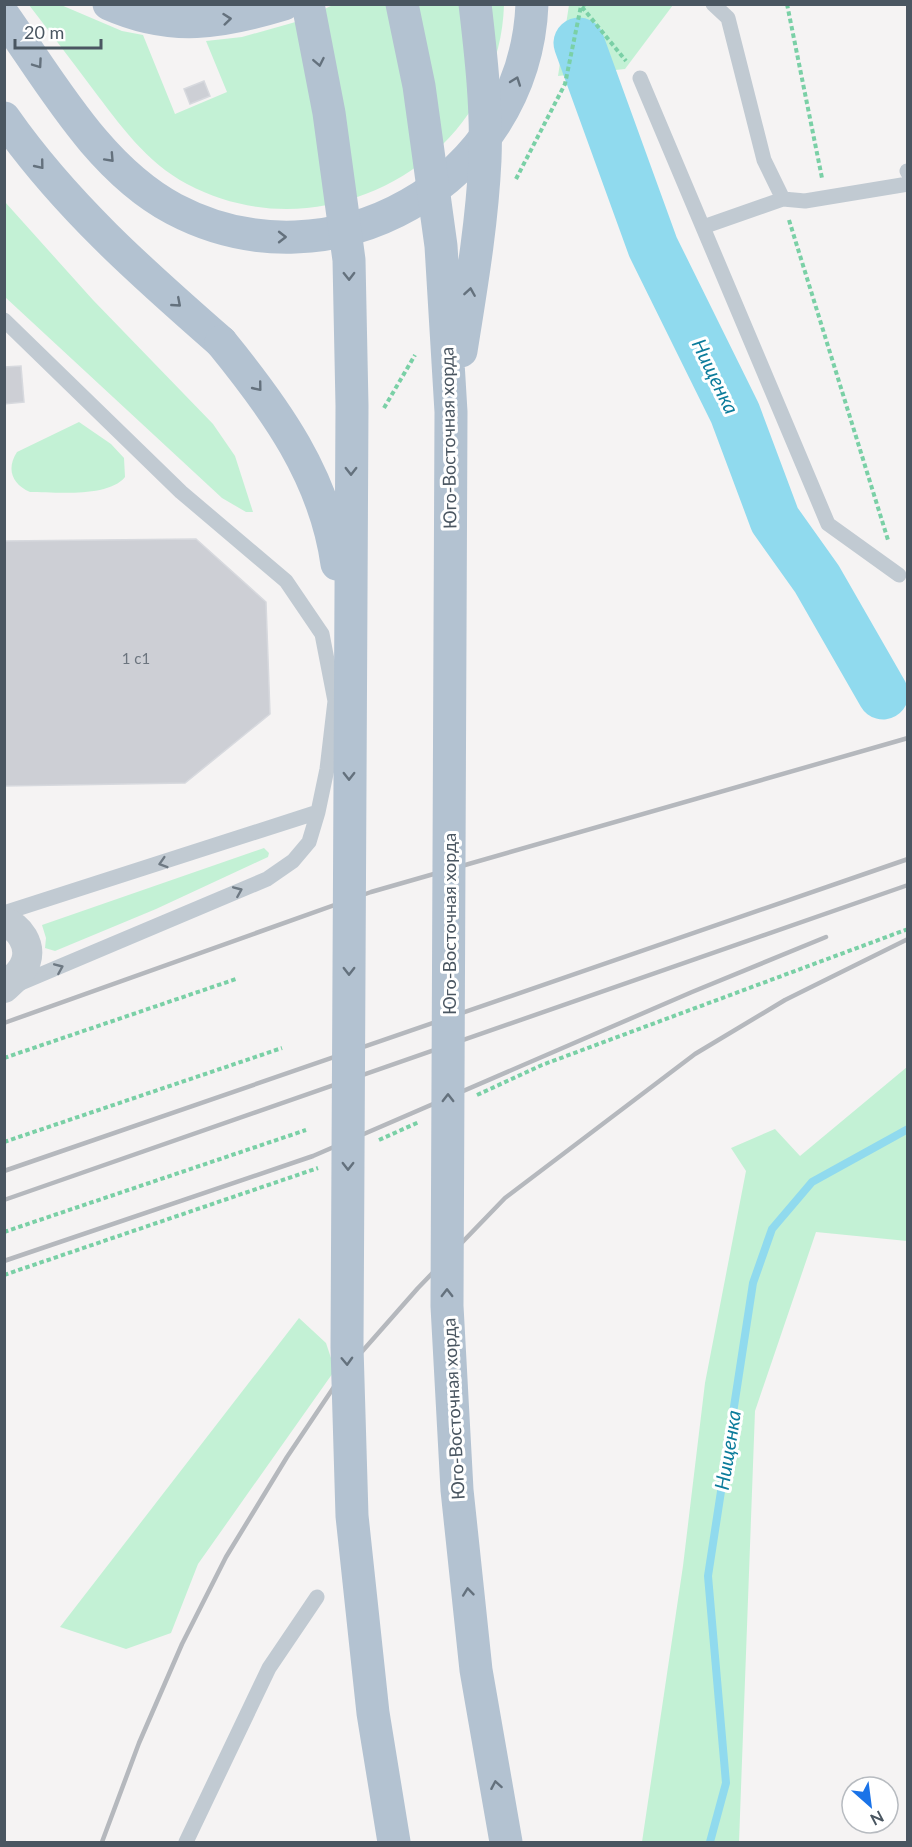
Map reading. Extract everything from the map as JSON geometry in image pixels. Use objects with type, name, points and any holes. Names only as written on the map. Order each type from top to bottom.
[{"type":"main road","points":[[109,4],[128,13],[184,24],[238,18],[284,4]]},
{"type":"main road","points":[[308,4],[329,112],[349,260],[352,406],[347,1347],[352,1516],[373,1713],[394,1842]]},
{"type":"main road","name":"Юго-Восточная хорда","points":[[402,4],[419,86],[441,246],[451,411],[447,1306],[458,1490],[476,1670],[507,1842]]},
{"type":"main road","points":[[451,411],[475,262],[485,159],[480,52],[475,4]]},
{"type":"main road","points":[[4,16],[73,113],[130,178],[174,209],[195,218],[237,232],[271,237],[305,237],[339,232],[372,223],[403,209],[432,191],[458,170],[481,144],[500,116],[514,86],[525,54],[532,4]]},
{"type":"main road","points":[[4,118],[53,182],[90,222],[221,342],[268,400],[313,477],[327,516],[336,553],[350,654]]},
{"type":"street","points":[[4,922],[19,931],[27,947],[26,962],[18,976],[4,988]]},
{"type":"lane","points":[[713,4],[728,18],[764,160],[783,199]]},
{"type":"lane","points":[[640,78],[828,524],[899,575]]},
{"type":"lane","points":[[703,227],[783,199],[806,201],[908,184]]},
{"type":"lane","points":[[4,320],[181,492],[286,581],[322,634],[334,701],[327,769],[318,812],[309,842],[293,861],[267,879],[4,988]]},
{"type":"lane","points":[[4,913],[318,812]]},
{"type":"lane","points":[[186,1842],[269,1668],[317,1597]]},
{"type":"path","points":[[581,4],[640,78]]},
{"type":"path","points":[[787,4],[826,196]]},
{"type":"path","points":[[783,199],[899,575]]},
{"type":"path","points":[[4,1058],[236,979]]},
{"type":"path","points":[[4,1142],[282,1048]]},
{"type":"path","points":[[4,1232],[306,1130]]},
{"type":"green space","points":[[569,4],[673,5],[625,69],[558,76]]},
{"type":"green space","points":[[29,5],[61,5],[122,31],[143,35],[175,114],[227,92],[206,41],[242,37],[299,21],[333,5],[504,5],[495,60],[472,109],[438,149],[395,180],[346,201],[294,209],[240,204],[187,184],[159,165],[124,129]]},
{"type":"green space","points":[[5,202],[93,300],[213,424],[235,456],[253,512],[246,512],[222,498],[5,297]]},
{"type":"green space","points":[[79,422],[111,444],[124,458],[125,477],[117,484],[94,491],[30,492],[19,485],[12,470],[17,452]]},
{"type":"green space","points":[[264,848],[269,853],[268,857],[156,909],[55,951],[45,948],[46,938],[42,925]]},
{"type":"green space","points":[[907,1067],[907,1241],[816,1232],[755,1411],[739,1842],[642,1842],[683,1566],[705,1383],[746,1171],[731,1148],[775,1129],[800,1156]]},
{"type":"green space","points":[[299,1318],[326,1343],[335,1370],[198,1564],[171,1633],[126,1649],[60,1627]]},
{"type":"building","points":[[204,81],[210,96],[190,104],[184,89]]},
{"type":"building","points":[[21,366],[24,402],[4,404],[4,367]]},
{"type":"building","points":[[196,539],[266,602],[270,714],[185,783],[4,786],[4,541]]},
{"type":"waterway","name":"Нищенка","points":[[579,43],[653,247],[735,413],[775,520],[817,579],[883,694]]},
{"type":"waterway","name":"Нищенка","points":[[710,1842],[726,1783],[708,1576],[753,1283],[772,1229],[812,1182],[908,1129]]},
{"type":"railway","points":[[4,1023],[371,892],[908,738]]},
{"type":"railway","points":[[4,1171],[908,859]]},
{"type":"railway","points":[[4,1200],[908,885]]},
{"type":"railway","points":[[4,1261],[313,1156],[692,992],[826,937]]},
{"type":"railway","points":[[102,1842],[139,1743],[182,1644],[226,1557],[287,1457],[344,1372],[418,1288],[505,1198],[695,1054],[785,1000],[908,939]]}]
